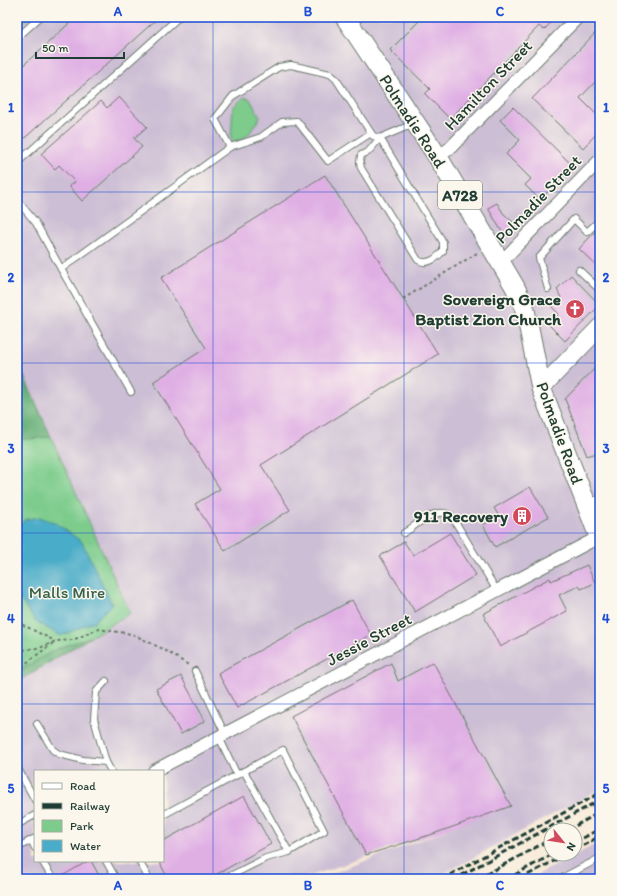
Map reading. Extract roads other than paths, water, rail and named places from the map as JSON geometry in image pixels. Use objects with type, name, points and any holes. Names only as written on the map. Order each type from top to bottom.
[{"type":"main road","name":"Polmadie Road","points":[[345,17],[438,157],[489,245],[501,262],[524,306],[534,348],[541,388],[593,501],[600,538]]},
{"type":"main road","points":[[541,388],[600,327]]},
{"type":"street","name":"Hamilton Street","points":[[438,157],[450,148],[578,17]]},
{"type":"street","name":"Polmadie Street","points":[[501,262],[600,160]]},
{"type":"street","name":"Jessie Street","points":[[156,770],[600,538]]},
{"type":"lane","points":[[17,38],[40,17]]},
{"type":"lane","points":[[17,163],[179,17]]},
{"type":"lane","points":[[230,147],[215,119],[234,96],[279,67],[291,65],[330,74],[336,79],[373,136],[380,138],[444,242],[443,251],[430,262],[425,263],[418,260],[361,168],[360,162],[361,155],[368,152],[380,138],[415,123]]},
{"type":"lane","points":[[61,269],[230,147],[260,137],[282,122],[297,121],[328,160],[371,133]]},
{"type":"lane","points":[[17,200],[36,223],[131,392]]},
{"type":"lane","points":[[548,289],[538,258],[574,219],[587,232],[600,220]]},
{"type":"lane","points":[[579,270],[600,290]]},
{"type":"lane","points":[[404,533],[433,515],[441,512],[449,514],[497,591]]},
{"type":"lane","points":[[195,672],[222,735],[237,775]]},
{"type":"lane","points":[[106,681],[96,692],[94,719],[106,762],[110,770]]},
{"type":"lane","points":[[37,724],[53,750],[59,754],[83,760],[106,762]]},
{"type":"lane","points":[[164,814],[283,750],[324,831],[289,852],[266,858],[224,879]]},
{"type":"lane","points":[[17,767],[34,798]]},
{"type":"lane","points":[[244,772],[289,852]]},
{"type":"lane","points":[[17,825],[34,816]]},
{"type":"lane","points":[[17,848],[33,839]]},
{"type":"lane","points":[[560,879],[600,858]]},
{"type":"lane","points":[[43,862],[52,879]]},
{"type":"lane","points":[[107,862],[116,879]]},
{"type":"lane","points":[[140,862],[149,879]]},
{"type":"water","points":[[39,517],[56,523],[82,542],[112,604],[95,621],[61,636],[36,622],[17,595],[17,527],[25,520]]},
{"type":"railway","points":[[442,879],[600,793]]},
{"type":"railway","points":[[454,879],[600,800]]},
{"type":"railway","points":[[582,822],[600,812]]},
{"type":"railway","points":[[583,838],[600,829]]},
{"type":"railway","points":[[583,846],[600,836]]},
{"type":"railway","points":[[478,879],[543,843]]},
{"type":"railway","points":[[507,879],[543,859]]},
{"type":"railway","points":[[520,879],[552,862]]},
{"type":"place","name":"Sovereign Grace Baptist Zion Church","points":[[575,309]]},
{"type":"place","name":"911 Recovery","points":[[522,516]]},
{"type":"park label","name":"Malls Mire","points":[[67,592]]}]
